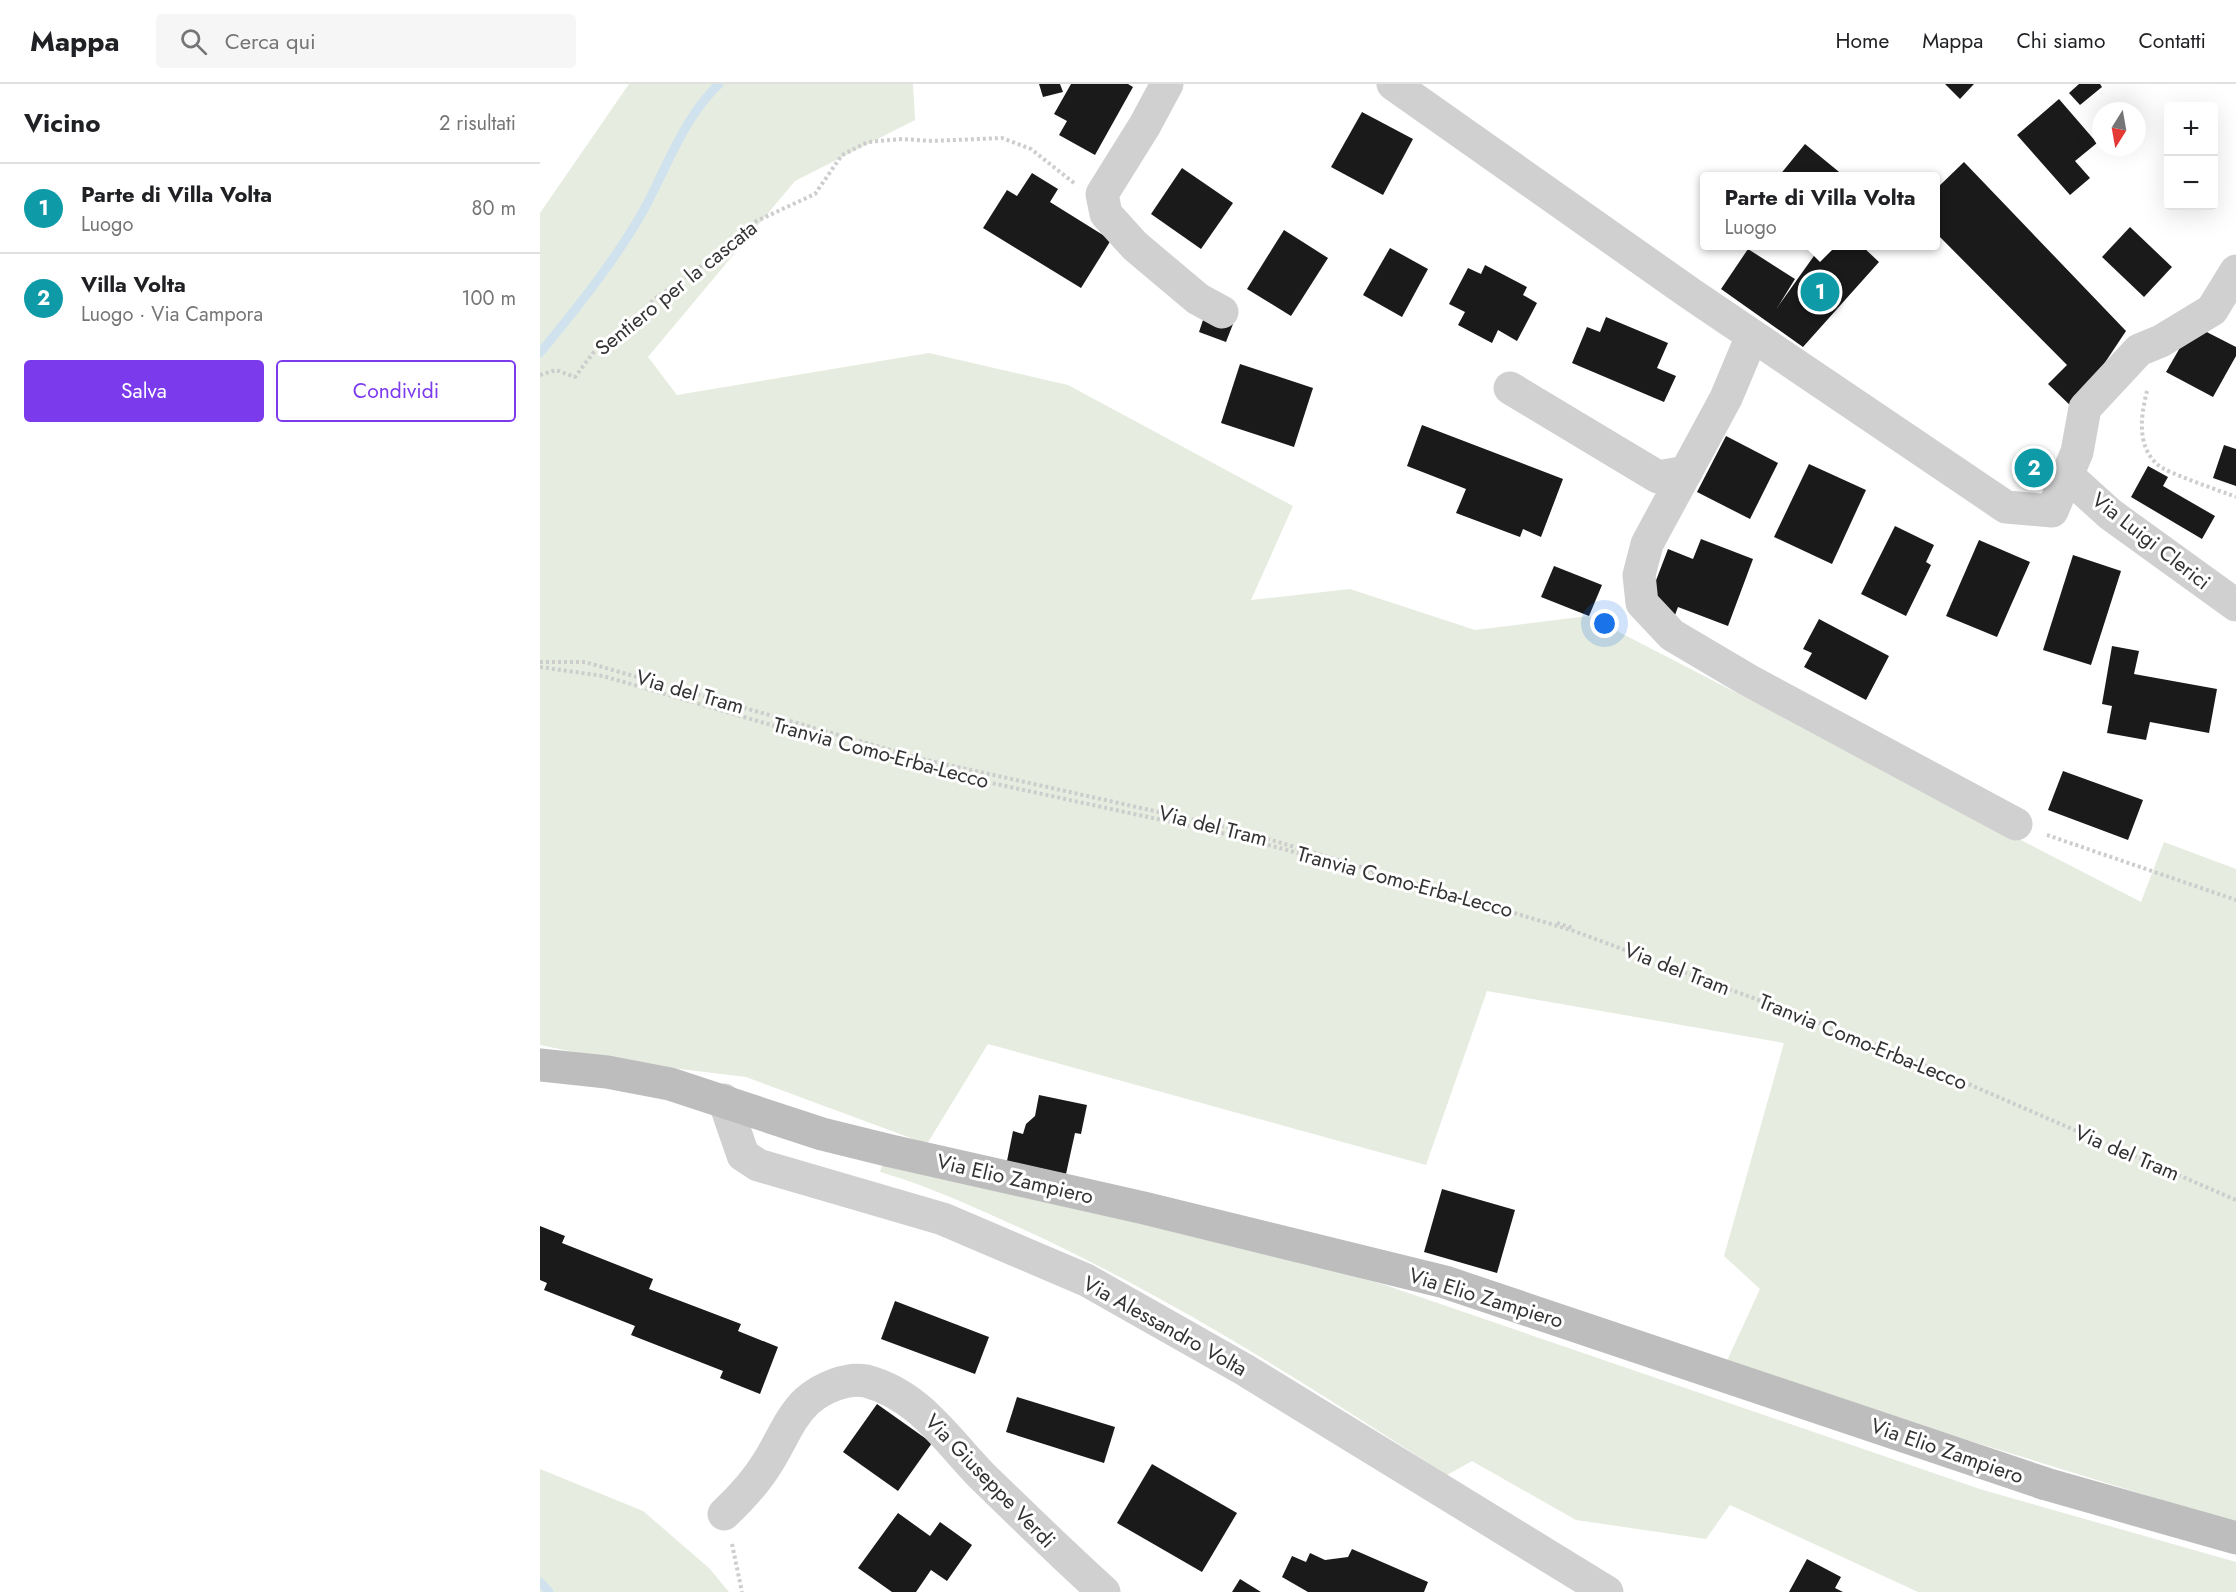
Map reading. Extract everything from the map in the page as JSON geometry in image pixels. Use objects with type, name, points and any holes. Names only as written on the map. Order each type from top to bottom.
[{"type":"street","points":[[1167,84],[1145,125],[1102,194],[1106,214],[1135,246],[1198,299],[1222,312]]},
{"type":"street","points":[[1393,84],[1752,336],[2006,507],[2052,511],[2077,452],[2085,408],[2139,350],[2161,341],[2212,310],[2236,271]]},
{"type":"street","points":[[1752,336],[1726,398],[1647,544],[1639,574],[1642,603],[1672,635],[1748,680],[2016,824]]},
{"type":"street","points":[[1510,388],[1658,477],[1686,472]]},
{"type":"street","name":"Via Luigi Clerici","points":[[2068,476],[2110,514],[2236,605]]},
{"type":"street","name":"Via Elio Zampiero","points":[[540,1065],[607,1072],[670,1084],[822,1134],[1144,1208],[1445,1282],[2046,1484],[2236,1538]]},
{"type":"street","name":"Via Alessandro Volta","points":[[724,1100],[743,1155],[758,1165],[943,1219],[1086,1281],[1245,1370],[1607,1592]]},
{"type":"street","name":"Via Giuseppe Verdi","points":[[724,1514],[744,1494],[768,1464],[788,1425],[808,1401],[837,1383],[864,1381],[882,1387],[933,1419],[969,1462],[1104,1592]]},
{"type":"path","name":"Sentiero per la cascata","points":[[540,375],[556,370],[574,377],[593,353],[634,321],[653,300],[703,265],[748,225],[815,194],[842,154],[868,142],[902,139],[932,141],[1002,138],[1030,149],[1085,189],[1102,194]]},
{"type":"path","points":[[2161,341],[2141,412],[2142,436],[2148,451],[2158,466],[2236,497]]},
{"type":"path","name":"Via del Tram","points":[[540,662],[585,662],[922,759],[1235,829],[1574,931],[1876,1044],[2236,1201]]},
{"type":"path","name":"Tranvia Como-Erba-Lecco","points":[[540,668],[603,676],[909,765],[1235,836],[1566,925],[1888,1049],[2236,1201]]},
{"type":"path","points":[[2016,824],[2236,900]]},
{"type":"path","points":[[724,1514],[738,1564],[742,1592]]},
{"type":"shaded area","points":[[629,84],[913,84],[915,120],[795,181],[648,357],[677,395],[929,353],[1068,385],[1293,506],[1251,600],[1350,589],[1475,630],[1588,616],[2141,902],[2164,842],[2236,869],[2236,1523],[1725,1365],[1760,1289],[1724,1256],[1784,1043],[1487,991],[1426,1165],[988,1044],[927,1144],[746,1077],[622,1062],[540,1045],[540,213]]},
{"type":"shaded area","points":[[883,1162],[1134,1216],[1382,1284],[1983,1490],[2236,1562],[2236,1592],[1918,1592],[1730,1505],[1706,1539],[1576,1520],[1472,1461],[1447,1475],[1293,1377],[1136,1285],[1082,1257],[973,1207],[936,1191],[880,1172]]},
{"type":"shaded area","points":[[540,1469],[643,1511],[709,1568],[729,1592],[540,1592]]},
{"type":"building","points":[[1039,84],[1060,84],[1063,92],[1043,97]]},
{"type":"building","points":[[1071,84],[1128,84],[1133,87],[1095,155],[1059,135],[1067,121],[1054,114]]},
{"type":"building","points":[[1945,84],[1974,84],[1960,99]]},
{"type":"building","points":[[2079,84],[2100,84],[2102,87],[2080,105],[2069,93]]},
{"type":"building","points":[[2059,99],[2092,137],[2092,147],[2075,161],[2090,178],[2070,195],[2017,135]]},
{"type":"building","points":[[1362,112],[1413,139],[1383,195],[1331,167]]},
{"type":"building","points":[[1805,144],[1839,172],[1782,172]]},
{"type":"building","points":[[1964,162],[2126,331],[2074,409],[2048,384],[2067,365],[1940,237],[1940,185]]},
{"type":"building","points":[[1182,168],[1233,203],[1201,249],[1151,214]]},
{"type":"building","points":[[1032,173],[1058,189],[1050,202],[1111,240],[1081,288],[983,228],[1007,190],[1017,196]]},
{"type":"building","points":[[2130,227],[2172,267],[2144,297],[2102,257]]},
{"type":"building","points":[[1284,230],[1328,258],[1291,316],[1247,289]]},
{"type":"building","points":[[1390,248],[1428,269],[1402,317],[1363,295]]},
{"type":"building","points":[[1747,250],[1795,279],[1777,308],[1818,250],[1866,250],[1879,262],[1803,347],[1721,289]]},
{"type":"building","points":[[1485,265],[1527,287],[1523,295],[1537,303],[1517,341],[1498,330],[1492,343],[1458,325],[1465,312],[1449,304],[1468,268],[1481,274]]},
{"type":"building","points":[[1205,314],[1233,324],[1226,342],[1199,332]]},
{"type":"building","points":[[1606,317],[1668,343],[1657,368],[1676,376],[1664,402],[1572,363],[1587,327],[1600,332]]},
{"type":"building","points":[[2193,325],[2236,347],[2236,356],[2213,397],[2166,372]]},
{"type":"building","points":[[1240,364],[1313,388],[1294,447],[1221,423]]},
{"type":"building","points":[[1422,425],[1563,479],[1541,537],[1523,529],[1520,537],[1456,513],[1466,489],[1407,466]]},
{"type":"building","points":[[1726,436],[1778,463],[1750,519],[1697,492]]},
{"type":"building","points":[[2224,445],[2236,449],[2236,486],[2213,478]]},
{"type":"building","points":[[1809,464],[1866,490],[1832,564],[1774,537]]},
{"type":"building","points":[[2148,466],[2168,477],[2163,486],[2215,516],[2202,539],[2131,497]]},
{"type":"building","points":[[1895,526],[1934,545],[1926,562],[1931,565],[1906,616],[1861,594]]},
{"type":"building","points":[[1701,539],[1753,559],[1728,626],[1678,607],[1675,615],[1647,604],[1668,549],[1693,559]]},
{"type":"building","points":[[1979,540],[2030,562],[1997,637],[1946,616]]},
{"type":"building","points":[[2073,555],[2121,571],[2091,665],[2043,650]]},
{"type":"building","points":[[1554,566],[1602,585],[1589,616],[1541,597]]},
{"type":"building","points":[[1819,619],[1889,656],[1866,700],[1804,667],[1812,653],[1803,649]]},
{"type":"building","points":[[2112,646],[2139,651],[2134,674],[2217,689],[2209,733],[2150,722],[2146,740],[2107,733],[2112,706],[2102,704]]},
{"type":"building","points":[[2063,771],[2143,800],[2128,840],[2048,810]]},
{"type":"building","points":[[1039,1095],[1087,1105],[1081,1134],[1075,1133],[1066,1174],[1007,1161],[1013,1131],[1023,1134],[1026,1124],[1035,1116]]},
{"type":"building","points":[[1442,1189],[1515,1210],[1497,1273],[1424,1252]]},
{"type":"building","points":[[540,1226],[565,1236],[562,1243],[653,1279],[649,1289],[741,1324],[738,1331],[778,1347],[760,1394],[720,1378],[723,1371],[631,1335],[635,1326],[544,1290],[547,1283],[540,1280]]},
{"type":"building","points":[[895,1301],[989,1337],[975,1374],[881,1339]]},
{"type":"building","points":[[1017,1397],[1115,1427],[1104,1463],[1006,1432]]},
{"type":"building","points":[[877,1404],[932,1443],[898,1491],[843,1452]]},
{"type":"building","points":[[1152,1464],[1237,1513],[1202,1572],[1117,1523]]},
{"type":"building","points":[[898,1513],[930,1536],[940,1522],[972,1545],[947,1581],[931,1570],[916,1592],[892,1592],[858,1568]]},
{"type":"building","points":[[1352,1549],[1428,1582],[1424,1592],[1308,1592],[1282,1577],[1292,1556],[1306,1562],[1310,1553],[1325,1560],[1348,1557]]},
{"type":"building","points":[[1807,1559],[1841,1577],[1835,1588],[1843,1592],[1789,1592]]},
{"type":"building","points":[[1240,1579],[1261,1592],[1232,1592]]},
{"type":"waterway","points":[[540,353],[619,249],[642,213],[685,128],[695,112],[719,84]]},
{"type":"waterway","points":[[540,1582],[549,1592]]},
{"type":"place","name":"Parte di Villa Volta","points":[[1820,292]]},
{"type":"place","name":"Villa Volta","points":[[2034,468]]}]
